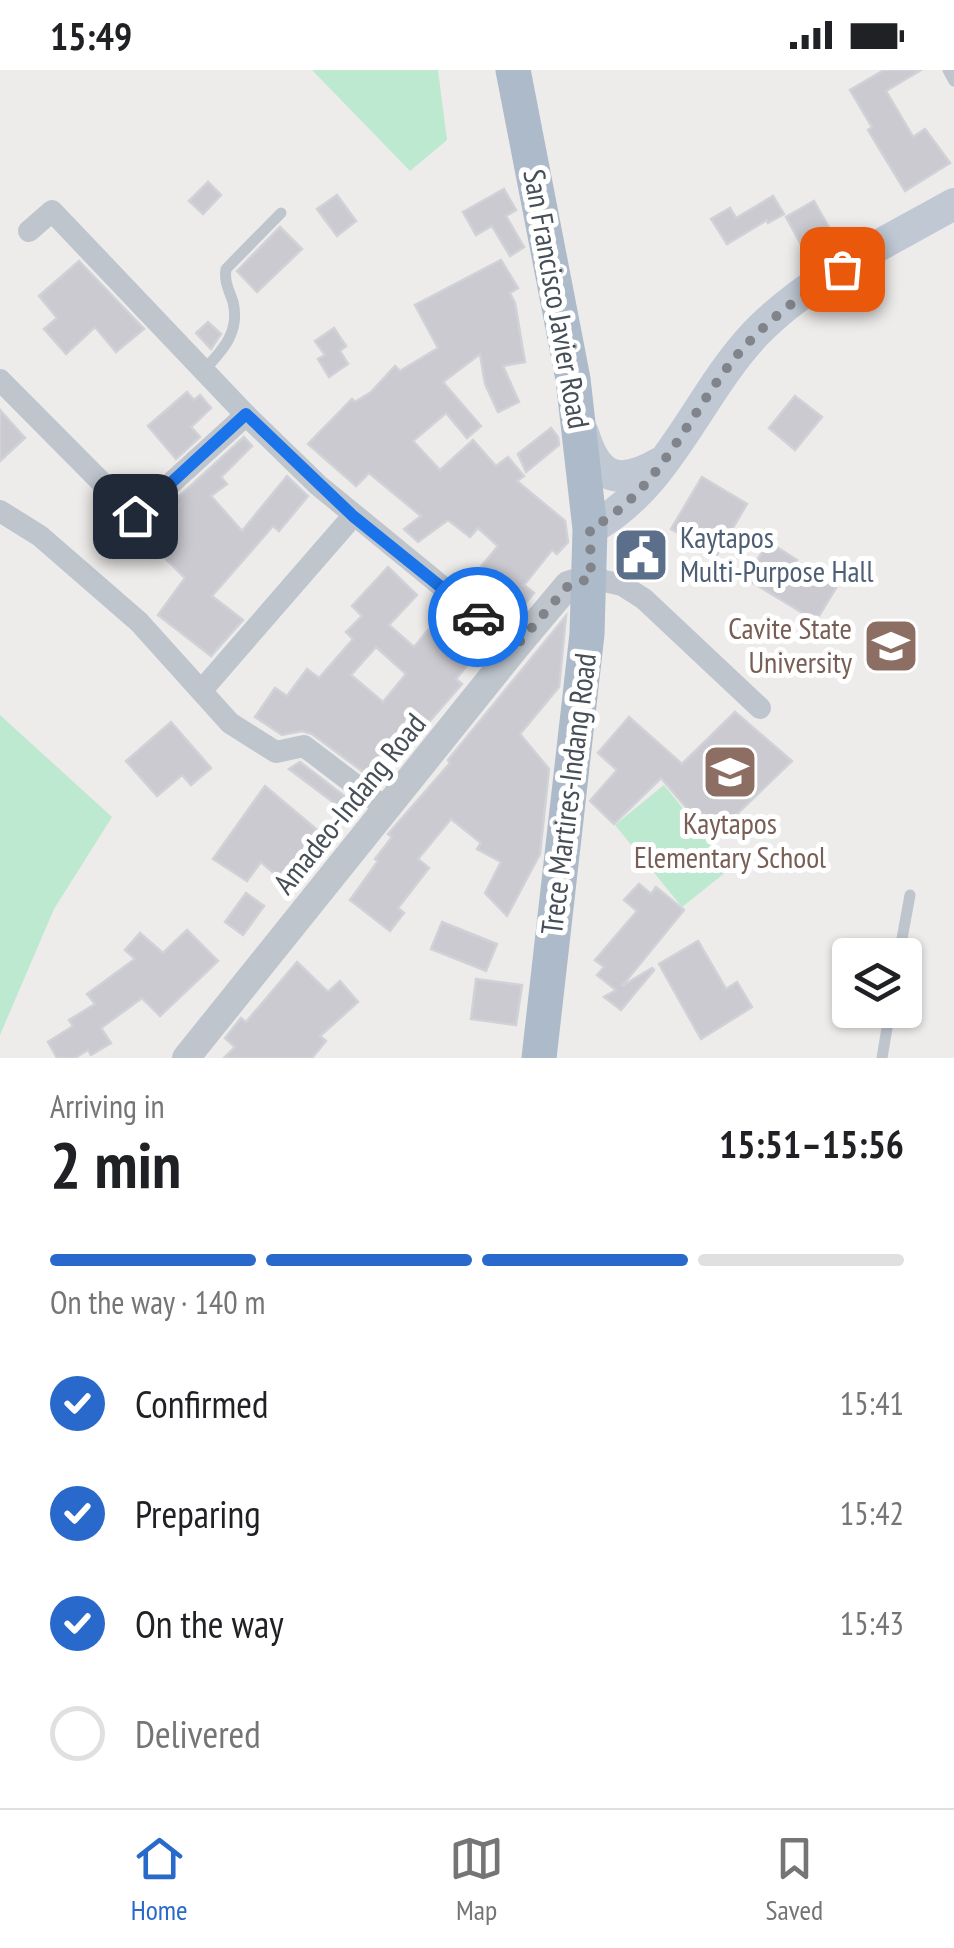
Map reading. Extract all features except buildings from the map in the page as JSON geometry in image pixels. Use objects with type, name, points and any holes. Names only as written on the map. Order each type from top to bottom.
[{"type":"main road","name":"San Francisco Javier Road","points":[[513,70],[579,421],[590,529]]},
{"type":"main road","points":[[590,529],[615,516],[664,461],[720,377],[760,330],[818,284],[954,204]]},
{"type":"main road","points":[[579,421],[589,453],[604,472],[633,476],[664,461]]},
{"type":"main road","name":"Trece Martires-Indang Road","points":[[539,1058],[577,585],[590,529]]},
{"type":"street","points":[[29,231],[52,211],[246,414],[353,516],[516,646]]},
{"type":"street","points":[[0,380],[135,516],[246,414]]},
{"type":"street","points":[[0,510],[40,536],[139,622],[230,723],[276,752],[304,746],[387,809]]},
{"type":"street","points":[[202,690],[353,516]]},
{"type":"street","points":[[577,585],[622,585],[644,599],[760,708]]},
{"type":"street","name":"Amadeo-Indang Road","points":[[186,1058],[516,646],[577,585]]},
{"type":"lane","points":[[948,70],[954,81]]},
{"type":"lane","points":[[206,369],[233,331],[235,317],[226,269],[282,213]]},
{"type":"lane","points":[[903,938],[910,895]]},
{"type":"lane","points":[[882,1058],[887,1028]]},
{"type":"green space","points":[[312,70],[438,70],[447,140],[410,171]]},
{"type":"green space","points":[[0,715],[112,817],[54,909],[0,1035]]},
{"type":"green space","points":[[664,785],[731,868],[682,907],[615,825]]},
{"type":"way so far","points":[[478,617],[516,646],[568,586],[591,578],[590,529],[615,516],[635,497],[712,389],[760,330],[842,269]]},
{"type":"place","name":"Kaytapos Multi-Purpose Hall","points":[[641,555]]},
{"type":"place","name":"Cavite State University","points":[[891,646]]},
{"type":"place","name":"Kaytapos Elementary School","points":[[730,772]]},
{"type":"route","points":[[135,516],[246,414],[353,516],[478,617]]}]
